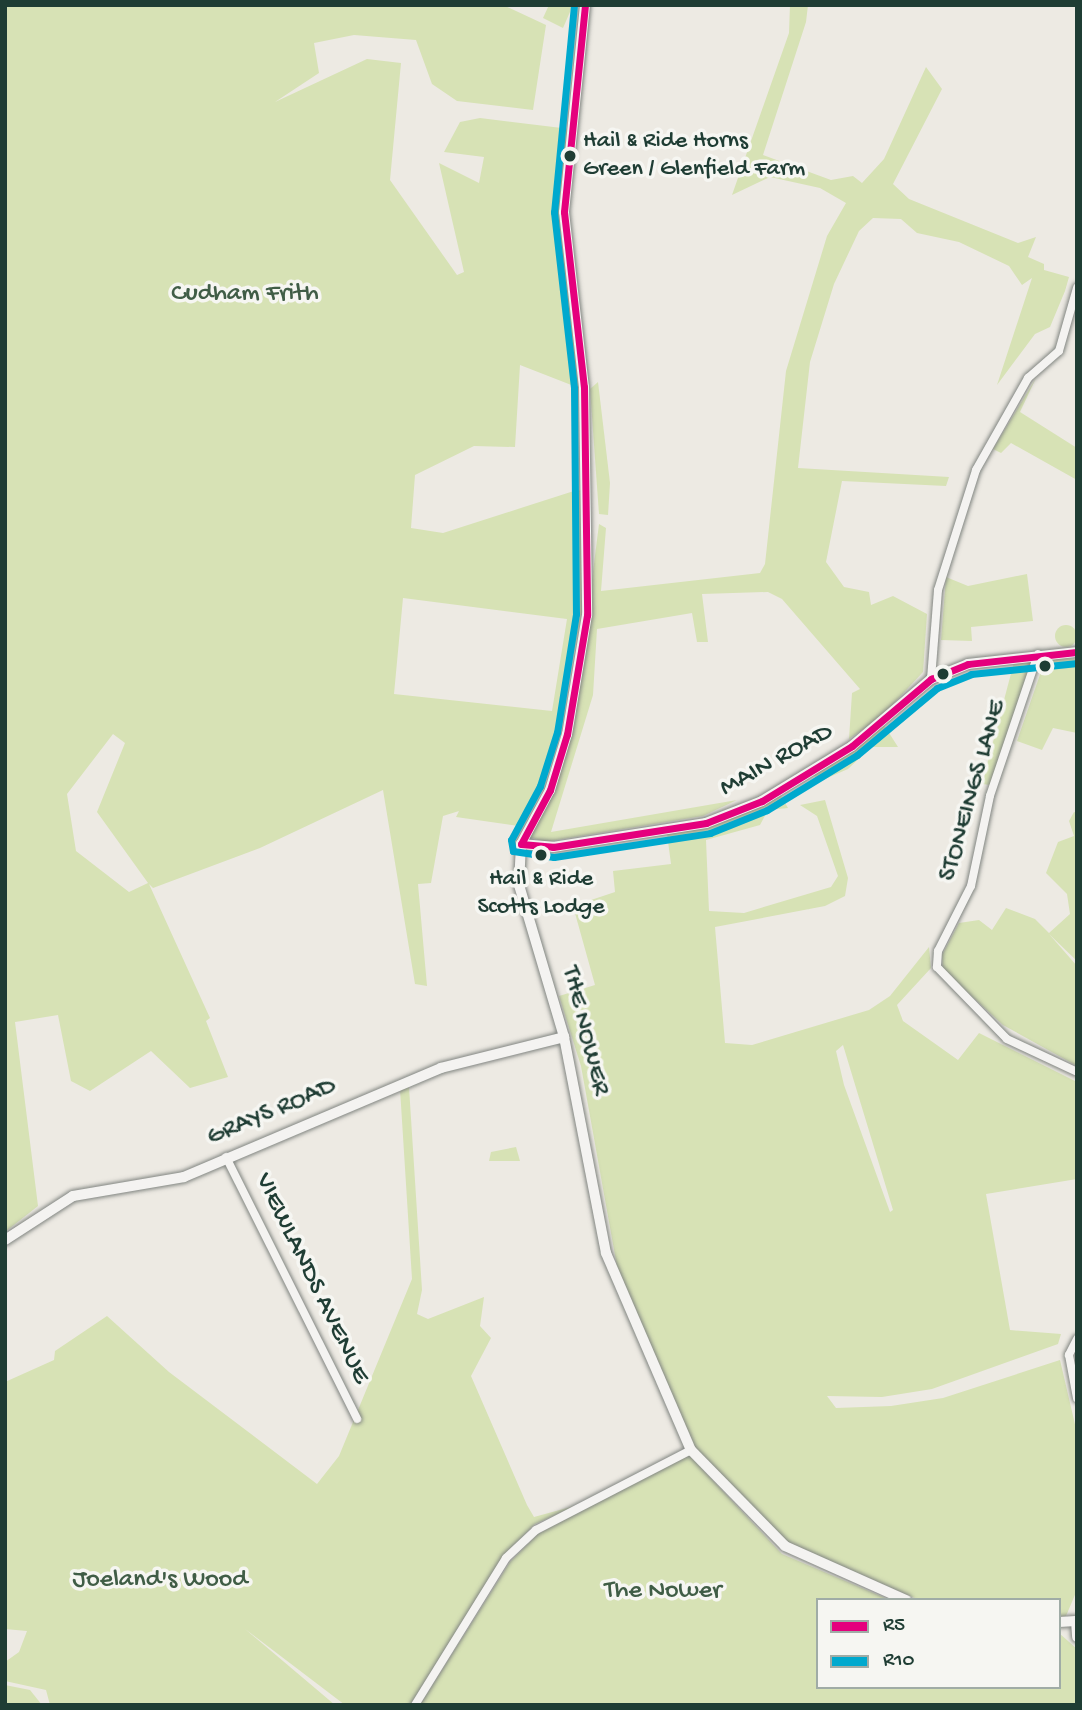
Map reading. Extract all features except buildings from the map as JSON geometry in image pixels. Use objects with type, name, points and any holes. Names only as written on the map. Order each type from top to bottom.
[{"type":"street","points":[[521,844],[550,790],[567,734],[587,615],[584,387],[565,212],[585,5]]},
{"type":"street","points":[[931,679],[938,590],[976,470],[1028,378],[1059,351],[1077,288]]},
{"type":"street","name":"MAIN ROAD","points":[[521,844],[553,847],[706,823],[762,801],[852,746],[931,679],[948,672],[1038,654],[1077,652]]},
{"type":"street","name":"STONEINGS LANE","points":[[1038,654],[990,796],[971,886],[938,951],[937,967],[1007,1039],[1077,1072]]},
{"type":"street","name":"THE NOWER","points":[[521,844],[519,885],[564,1037],[606,1253],[691,1450],[785,1546],[902,1598]]},
{"type":"street","name":"GRAYS ROAD","points":[[5,1240],[73,1196],[184,1177],[441,1068],[564,1037]]},
{"type":"street","name":"VIEWLANDS AVENUE","points":[[226,1157],[357,1419]]},
{"type":"street","points":[[1077,1339],[1069,1355],[1077,1398]]},
{"type":"street","points":[[415,1705],[506,1558],[536,1530],[691,1450]]},
{"type":"street","points":[[1076,1618],[1077,1637]]},
{"type":"green space","name":"Cudham Frith","points":[[5,5],[503,5],[546,25],[533,110],[457,101],[432,84],[416,40],[354,35],[314,43],[319,73],[275,102],[367,59],[401,63],[390,180],[457,275],[464,272],[439,163],[479,183],[484,157],[444,152],[460,122],[480,118],[570,129],[561,218],[579,388],[520,365],[515,447],[474,446],[415,475],[411,528],[443,533],[577,490],[586,492],[582,613],[548,773],[519,826],[456,817],[459,811],[443,816],[431,883],[418,884],[427,986],[415,984],[383,790],[260,848],[153,888],[149,884],[210,1018],[206,1021],[228,1077],[190,1088],[151,1051],[90,1091],[71,1081],[58,1015],[15,1022],[38,1206],[5,1232]],"holes":[[[403,598],[567,619],[552,711],[394,694]],[[113,734],[125,743],[97,812],[148,883],[129,892],[76,851],[67,794]]]},
{"type":"green space","points":[[549,5],[573,5],[563,28],[543,18]]},
{"type":"green space","points":[[790,5],[808,5],[806,22],[763,155],[831,180],[853,176],[862,183],[884,159],[926,67],[942,89],[893,184],[909,199],[1018,243],[1036,237],[1028,257],[1044,264],[1044,270],[1069,277],[1065,291],[1050,327],[1035,334],[997,385],[1032,278],[1022,285],[1009,266],[959,242],[917,233],[901,219],[873,218],[859,231],[834,284],[810,362],[798,468],[949,477],[946,486],[842,481],[826,562],[844,587],[869,592],[871,605],[893,596],[927,614],[923,672],[882,716],[849,739],[852,693],[860,689],[782,599],[768,592],[702,594],[708,642],[697,642],[692,613],[597,629],[593,695],[551,832],[737,800],[703,816],[544,842],[530,837],[555,791],[574,724],[599,524],[606,528],[601,591],[760,573],[765,564],[786,371],[827,236],[846,203],[820,188],[770,177],[732,195],[789,33]]},
{"type":"green space","points":[[1036,378],[1020,412],[1077,448],[1077,480],[1011,443],[1001,453],[993,449]]},
{"type":"green space","points":[[598,382],[610,483],[608,515],[599,514],[590,389]]},
{"type":"green space","points":[[1027,574],[1033,621],[971,627],[972,641],[941,640],[946,577],[968,586]]},
{"type":"green space","points":[[1066,625],[1076,632],[1077,636],[1070,646],[1066,647],[1056,640],[1055,636],[1062,626]]},
{"type":"green space","points":[[1053,658],[1077,659],[1077,733],[1053,728],[1042,750],[1017,741],[1044,663]]},
{"type":"green space","points":[[1032,660],[990,785],[982,784],[1014,662]]},
{"type":"green space","points":[[884,725],[898,747],[871,747],[848,769],[818,782],[814,775]]},
{"type":"green space","points":[[780,794],[788,808],[768,810],[760,825],[706,840],[709,911],[744,913],[831,887],[838,876],[817,816],[800,805],[825,800],[848,878],[845,896],[825,906],[715,927],[725,1043],[752,1045],[869,1010],[890,996],[929,947],[931,968],[897,1005],[903,1021],[958,1060],[979,1033],[1077,1082],[1077,1179],[986,1194],[1010,1330],[1061,1334],[1058,1344],[932,1389],[882,1397],[827,1396],[836,1408],[891,1406],[943,1398],[1060,1360],[1077,1433],[1077,1590],[1066,1616],[1061,1617],[1061,1598],[914,1598],[787,1542],[695,1453],[618,1272],[581,1066],[559,996],[595,985],[573,906],[615,892],[613,871],[671,864],[667,834],[707,828]],"holes":[[[843,1045],[893,1210],[890,1212],[844,1085],[836,1051]]]},
{"type":"green space","points":[[1074,812],[1077,813],[1077,961],[1049,934],[1077,966],[1077,1066],[1003,1025],[943,970],[942,955],[959,923],[979,920],[992,930],[1006,908],[1035,919],[1049,933],[1070,914],[1067,894],[1046,873],[1058,842],[1074,836],[1069,821]]},
{"type":"green space","name":"Joeland's Wood","points":[[409,1087],[422,1290],[417,1314],[428,1319],[484,1297],[480,1326],[491,1338],[471,1376],[527,1505],[534,1517],[578,1505],[535,1524],[504,1555],[410,1705],[345,1705],[245,1629],[335,1705],[50,1705],[46,1690],[5,1681],[5,1662],[19,1652],[27,1631],[5,1629],[5,1382],[54,1360],[55,1351],[107,1316],[169,1372],[317,1484],[339,1456],[412,1279],[400,1089]]},
{"type":"green space","points":[[516,1147],[520,1161],[489,1161],[491,1152]]},
{"type":"green space","name":"The Nower","points":[[688,1454],[782,1554],[885,1598],[816,1598],[816,1689],[1061,1689],[1061,1635],[1077,1649],[1077,1705],[420,1705],[510,1562],[538,1534]]},
{"type":"green space","points":[[5,1685],[30,1690],[42,1705],[5,1705]]},
{"type":"transit line","name":"R10","points":[[574,5],[554,212],[574,388],[576,614],[557,732],[540,786],[511,840],[513,851],[554,857],[710,833],[767,810],[857,755],[937,688],[971,674],[1077,663]]},
{"type":"transit line","name":"R5","points":[[585,5],[564,212],[584,387],[587,615],[567,734],[550,790],[521,844],[553,847],[706,823],[762,801],[852,746],[931,679],[968,664],[1077,652]]},
{"type":"place","name":"Hail & Ride Horns Green / Glenfield Farm","points":[[570,156]]},
{"type":"place","name":"Hail & Ride Scotts Lodge","points":[[541,855]]}]
